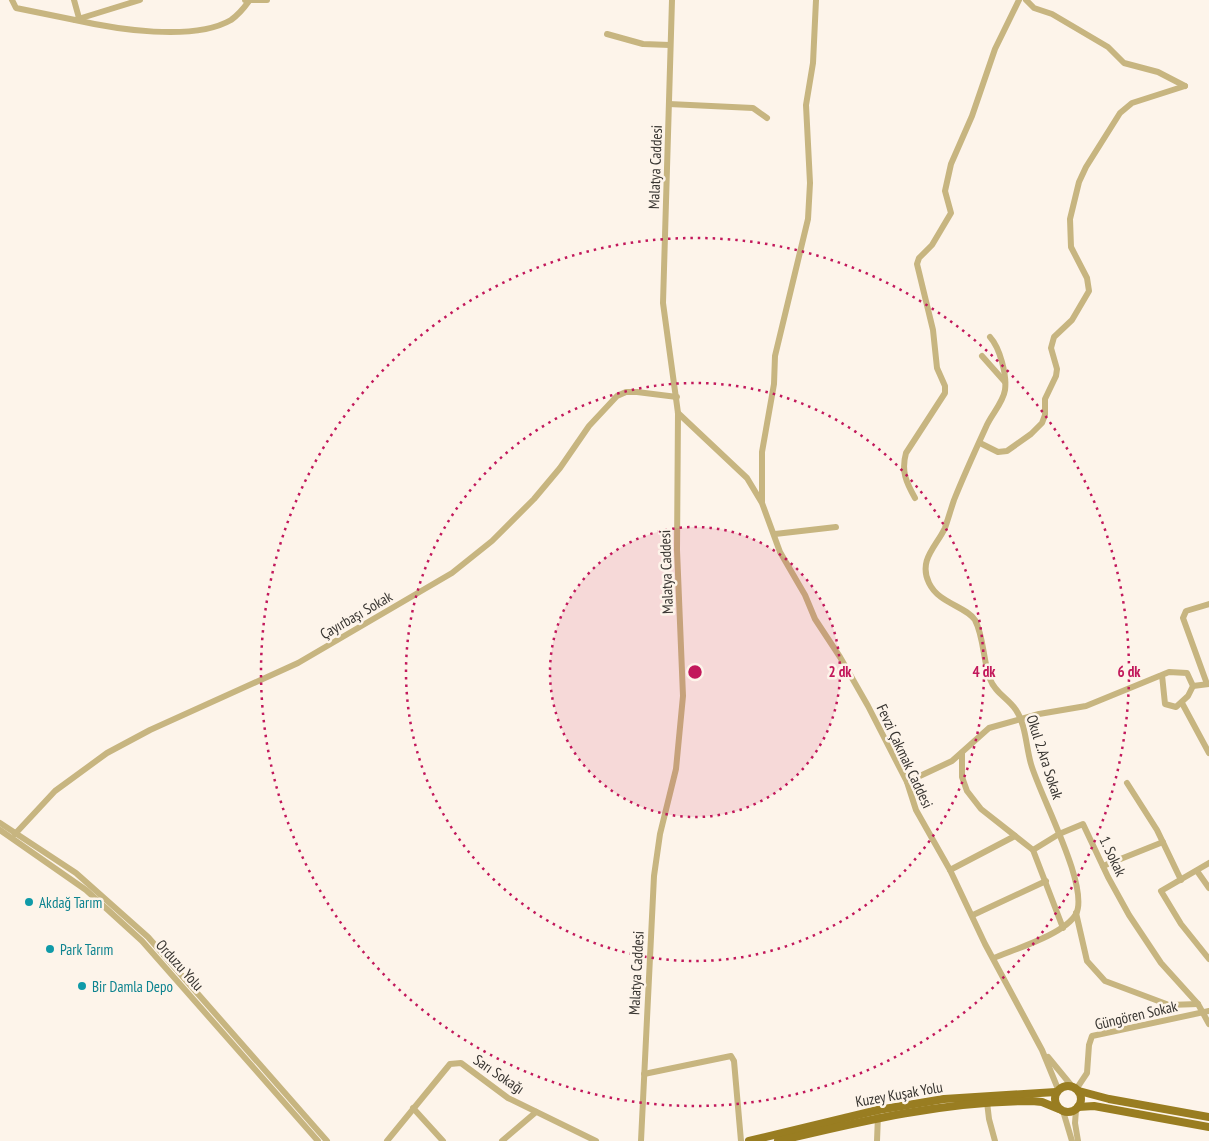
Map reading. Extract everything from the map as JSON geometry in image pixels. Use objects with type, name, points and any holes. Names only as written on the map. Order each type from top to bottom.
[{"type":"main road","points":[[1076,1088],[1081,1102],[1077,1109]]},
{"type":"main road","points":[[1209,1117],[1119,1101],[1076,1088],[1057,1091],[1055,1101],[1061,1110],[1094,1106],[1209,1126]]},
{"type":"main road","name":"Kuzey Kuşak Yolu","points":[[749,1141],[944,1099],[1057,1091]]},
{"type":"main road","name":"Kuzey Kuşak Yolu","points":[[778,1141],[878,1113],[987,1102],[1042,1102],[1061,1110]]},
{"type":"street","points":[[12,0],[16,8],[77,19],[137,29],[191,30],[214,26],[231,20],[249,1]]},
{"type":"street","points":[[74,0],[77,19]]},
{"type":"street","points":[[77,19],[137,0]]},
{"type":"street","points":[[245,0],[267,0]]},
{"type":"street","name":"Malatya Caddesi","points":[[641,1141],[654,876],[660,834],[676,769],[683,696],[677,550],[678,412],[662,303],[672,0]]},
{"type":"street","points":[[762,503],[762,452],[774,384],[775,356],[808,219],[810,184],[806,105],[813,63],[816,0]]},
{"type":"street","points":[[915,498],[906,482],[903,463],[906,453],[945,393],[945,386],[937,368],[933,330],[917,264],[919,258],[932,245],[951,213],[945,191],[951,164],[974,110],[995,49],[1019,0]]},
{"type":"street","points":[[980,444],[998,452],[1007,451],[1031,434],[1042,423],[1045,415],[1045,399],[1056,376],[1057,369],[1051,348],[1054,337],[1072,320],[1089,291],[1087,278],[1071,247],[1070,219],[1079,182],[1086,166],[1120,113],[1132,103],[1185,86],[1158,72],[1124,63],[1108,47],[1052,14],[1034,8],[1026,0]]},
{"type":"street","points":[[607,34],[643,44],[670,45]]},
{"type":"street","points":[[670,104],[753,108],[767,118]]},
{"type":"street","points":[[990,337],[996,344],[1005,383]]},
{"type":"street","points":[[982,356],[1005,383]]},
{"type":"street","name":"Okul 2.Ara Sokak","points":[[1005,383],[1005,392],[986,428],[955,499],[944,530],[928,556],[926,574],[929,584],[940,597],[971,615],[974,619],[994,688],[1016,709],[1021,720],[1031,764],[1059,834],[1077,888],[1079,898],[1076,913],[1087,961],[1105,981],[1169,1005],[1198,1004]]},
{"type":"street","name":"Çayırbaşı Sokak","points":[[15,834],[55,791],[107,753],[150,730],[298,663],[452,573],[492,541],[534,498],[560,468],[589,426],[617,396],[626,392],[637,392],[677,397]]},
{"type":"street","name":"Fevzi Çakmak Caddesi","points":[[678,412],[747,478],[762,503],[780,552],[805,595],[815,619],[854,682],[907,782],[916,810],[950,870],[973,915],[985,944],[1042,1050]]},
{"type":"street","points":[[774,534],[836,527]]},
{"type":"street","points":[[1162,675],[1165,704],[1172,708],[1182,703],[1193,686],[1208,684],[1183,622],[1186,611],[1207,605],[1209,614]]},
{"type":"street","points":[[907,782],[952,761],[989,728],[1086,706],[1176,671],[1187,673],[1193,686]]},
{"type":"street","points":[[1182,703],[1209,753]]},
{"type":"street","points":[[1201,738],[1209,737]]},
{"type":"street","points":[[962,753],[962,777],[967,791],[981,809],[1033,850],[1063,928]]},
{"type":"street","points":[[1128,782],[1163,842],[1181,880]]},
{"type":"street","points":[[0,823],[76,873],[148,938],[327,1141]]},
{"type":"street","name":"1. Sokak","points":[[1059,834],[1083,824],[1103,866],[1161,963],[1206,1011],[1209,1024]]},
{"type":"street","name":"Orduzu Yolu","points":[[0,830],[86,890],[142,941],[318,1141]]},
{"type":"street","points":[[1033,850],[1059,834]]},
{"type":"street","points":[[950,870],[1015,836]]},
{"type":"street","points":[[1103,866],[1163,842]]},
{"type":"street","points":[[1209,863],[1161,891],[1206,951],[1209,959]]},
{"type":"street","points":[[1197,871],[1209,888]]},
{"type":"street","points":[[973,915],[1046,881]]},
{"type":"street","points":[[994,958],[1063,928],[1076,913]]},
{"type":"street","name":"Güngören Sokak","points":[[1076,1088],[1087,1073],[1088,1052],[1092,1036],[1206,1011]]},
{"type":"street","points":[[1042,1050],[1076,1088]]},
{"type":"street","points":[[1042,1050],[1057,1091]]},
{"type":"street","points":[[644,1074],[731,1056],[734,1061],[741,1141]]},
{"type":"street","name":"Sarı Sokağı","points":[[387,1141],[450,1064],[460,1063],[508,1098],[593,1141]]},
{"type":"street","points":[[987,1102],[988,1119],[995,1141]]},
{"type":"street","points":[[413,1108],[443,1141]]},
{"type":"street","points":[[1077,1109],[1075,1123],[1078,1141]]},
{"type":"street","points":[[1061,1110],[1072,1141]]},
{"type":"street","points":[[502,1141],[536,1112]]},
{"type":"street","points":[[877,1141],[878,1113]]},
{"type":"place","name":"Akdağ Tarım","points":[[29,902]]},
{"type":"place","name":"Park Tarım","points":[[50,949]]},
{"type":"place","name":"Bir Damla Depo","points":[[82,986]]}]
